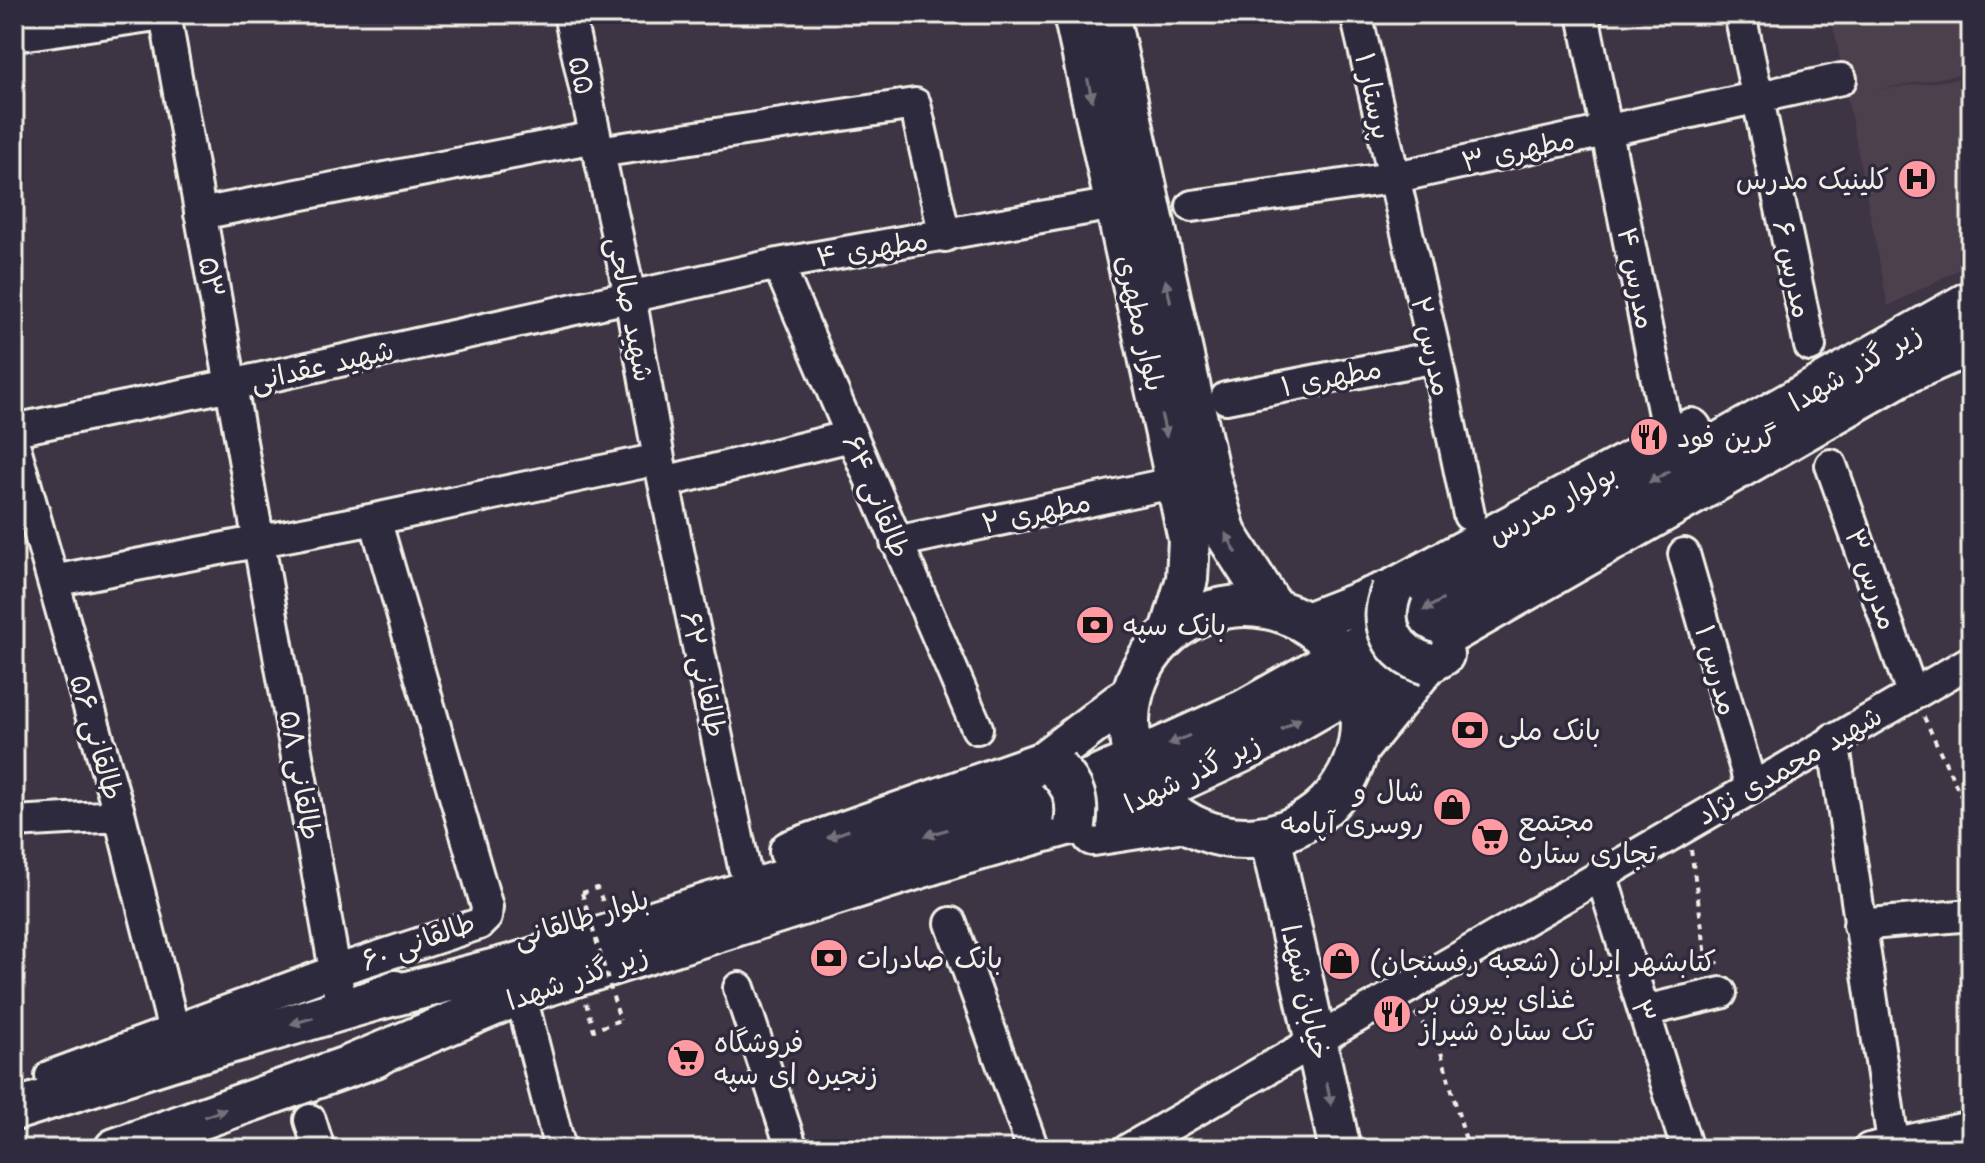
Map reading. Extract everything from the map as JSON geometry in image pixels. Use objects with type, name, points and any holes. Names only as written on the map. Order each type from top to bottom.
[{"type":"main road","name":"بلوار مطهری","points":[[1074,14],[1189,539],[1187,579],[1171,632]]},
{"type":"main road","name":"بلوار مطهری","points":[[1108,14],[1209,475],[1226,534],[1290,616]]},
{"type":"main road","name":"بولوار مدرس","points":[[1290,616],[1392,590],[1813,364],[1971,301]]},
{"type":"main road","name":"زیر گذر شهدا","points":[[357,1006],[515,964],[948,829],[1095,778],[1245,710],[1971,301]]},
{"type":"main road","points":[[1358,749],[1427,664],[1827,441],[1971,346]]},
{"type":"main road","name":"زیر گذر شهدا","points":[[352,1065],[525,992],[957,856],[1112,812],[1252,747],[1901,375],[1971,346]]},
{"type":"main road","points":[[1392,590],[1386,605],[1390,637],[1399,650],[1427,664]]},
{"type":"main road","points":[[1237,605],[1290,616],[1334,646],[1344,659],[1353,677],[1361,713],[1358,749],[1346,779],[1326,805],[1301,824],[1270,836],[1240,838],[1211,834],[1184,821],[1156,797],[1137,766],[1129,730],[1132,694],[1147,660],[1171,632],[1202,614],[1237,605]]},
{"type":"main road","name":"بلوار طالقانی","points":[[14,1110],[357,1006],[594,902],[744,867],[1050,766],[1132,694]]},
{"type":"main road","points":[[1050,766],[1068,780],[1075,794],[1078,810],[1071,832]]},
{"type":"main road","points":[[115,1149],[524,1008],[729,954],[956,883],[1071,832],[1184,821]]},
{"type":"main road","name":"خیابان شهدا","points":[[1270,836],[1340,1149]]},
{"type":"street","points":[[14,18],[41,14]]},
{"type":"street","points":[[14,36],[164,14]]},
{"type":"street","name":"۵۳","points":[[164,14],[259,541]]},
{"type":"street","name":"۵۵","points":[[569,14],[596,144]]},
{"type":"street","name":"پرستار ۱","points":[[1356,14],[1392,178]]},
{"type":"street","name":"مدرس ۴","points":[[1583,14],[1666,425]]},
{"type":"street","name":"مدرس ۶","points":[[1740,14],[1810,346]]},
{"type":"street","name":"مطهری ۳","points":[[1192,206],[1392,178],[1841,79]]},
{"type":"street","points":[[200,214],[596,144],[915,104],[945,236]]},
{"type":"street","name":"شهید صالحی","points":[[596,144],[630,296],[661,470]]},
{"type":"street","name":"مدرس ۲","points":[[1392,178],[1436,357],[1469,515]]},
{"type":"street","name":"مطهری ۴","points":[[630,296],[778,264],[1114,204]]},
{"type":"street","name":"طالقانی ۶۴","points":[[778,264],[977,728]]},
{"type":"street","name":"شهید عقدانی","points":[[14,430],[630,296]]},
{"type":"street","name":"مطهری ۱","points":[[1226,398],[1436,357]]},
{"type":"street","points":[[53,581],[375,519],[851,436]]},
{"type":"street","name":"طالقانی ۵۶","points":[[14,444],[120,816],[174,1031]]},
{"type":"street","name":"مدرس ۳","points":[[1831,465],[1912,693]]},
{"type":"street","name":"طالقانی ۶۲","points":[[661,470],[744,867]]},
{"type":"street","name":"مطهری ۲","points":[[896,542],[1177,482]]},
{"type":"street","name":"طالقانی ۶۰","points":[[51,1076],[335,971],[479,924],[486,917],[487,907],[375,519]]},
{"type":"street","name":"طالقانی ۵۸","points":[[259,541],[335,971],[357,1006]]},
{"type":"street","name":"مدرس ۱","points":[[1684,554],[1751,787]]},
{"type":"street","name":"شهید محمدی نژاد","points":[[1129,1149],[1971,661]]},
{"type":"street","points":[[1833,739],[1885,1147],[1971,1127]]},
{"type":"street","points":[[14,822],[120,816]]},
{"type":"street","name":"۳","points":[[1601,874],[1687,1149]]},
{"type":"street","points":[[1859,925],[1971,915]]},
{"type":"street","points":[[951,923],[1033,1149]]},
{"type":"street","points":[[739,988],[792,1149]]},
{"type":"street","points":[[1644,1011],[1721,993]]},
{"type":"street","points":[[524,1008],[560,1149]]},
{"type":"street","points":[[310,1120],[319,1149]]},
{"type":"path","points":[[1912,693],[1971,817]]},
{"type":"path","points":[[1688,823],[1707,963],[1718,963],[1721,993]]},
{"type":"path","points":[[583,993],[594,1030],[620,1020],[594,902]]},
{"type":"path","points":[[1400,991],[1439,1045],[1468,1148]]},
{"type":"shaded area","name":"کلینیک مدرس","points":[[1831,14],[1971,14],[1971,72],[1877,90],[1971,77],[1971,263],[1888,306]]},
{"type":"place","name":"کلینیک مدرس","points":[[1917,179]]},
{"type":"place","name":"گرین فود","points":[[1649,437]]},
{"type":"place","name":"بانک سپه","points":[[1095,625]]},
{"type":"place","name":"بانک ملی","points":[[1470,730]]},
{"type":"place","name":"شال و روسری آپامه","points":[[1452,807]]},
{"type":"place","name":"مجتمع تجاری ستاره","points":[[1490,837]]},
{"type":"place","name":"بانک صادرات","points":[[829,958]]},
{"type":"place","name":"کتابشهر ایران (شعبه رفسنجان)","points":[[1341,961]]},
{"type":"place","name":"غذای بیرون بر تک ستاره شیراز","points":[[1392,1014]]},
{"type":"place","name":"فروشگاه زنجیره ای سپه","points":[[686,1058]]}]
